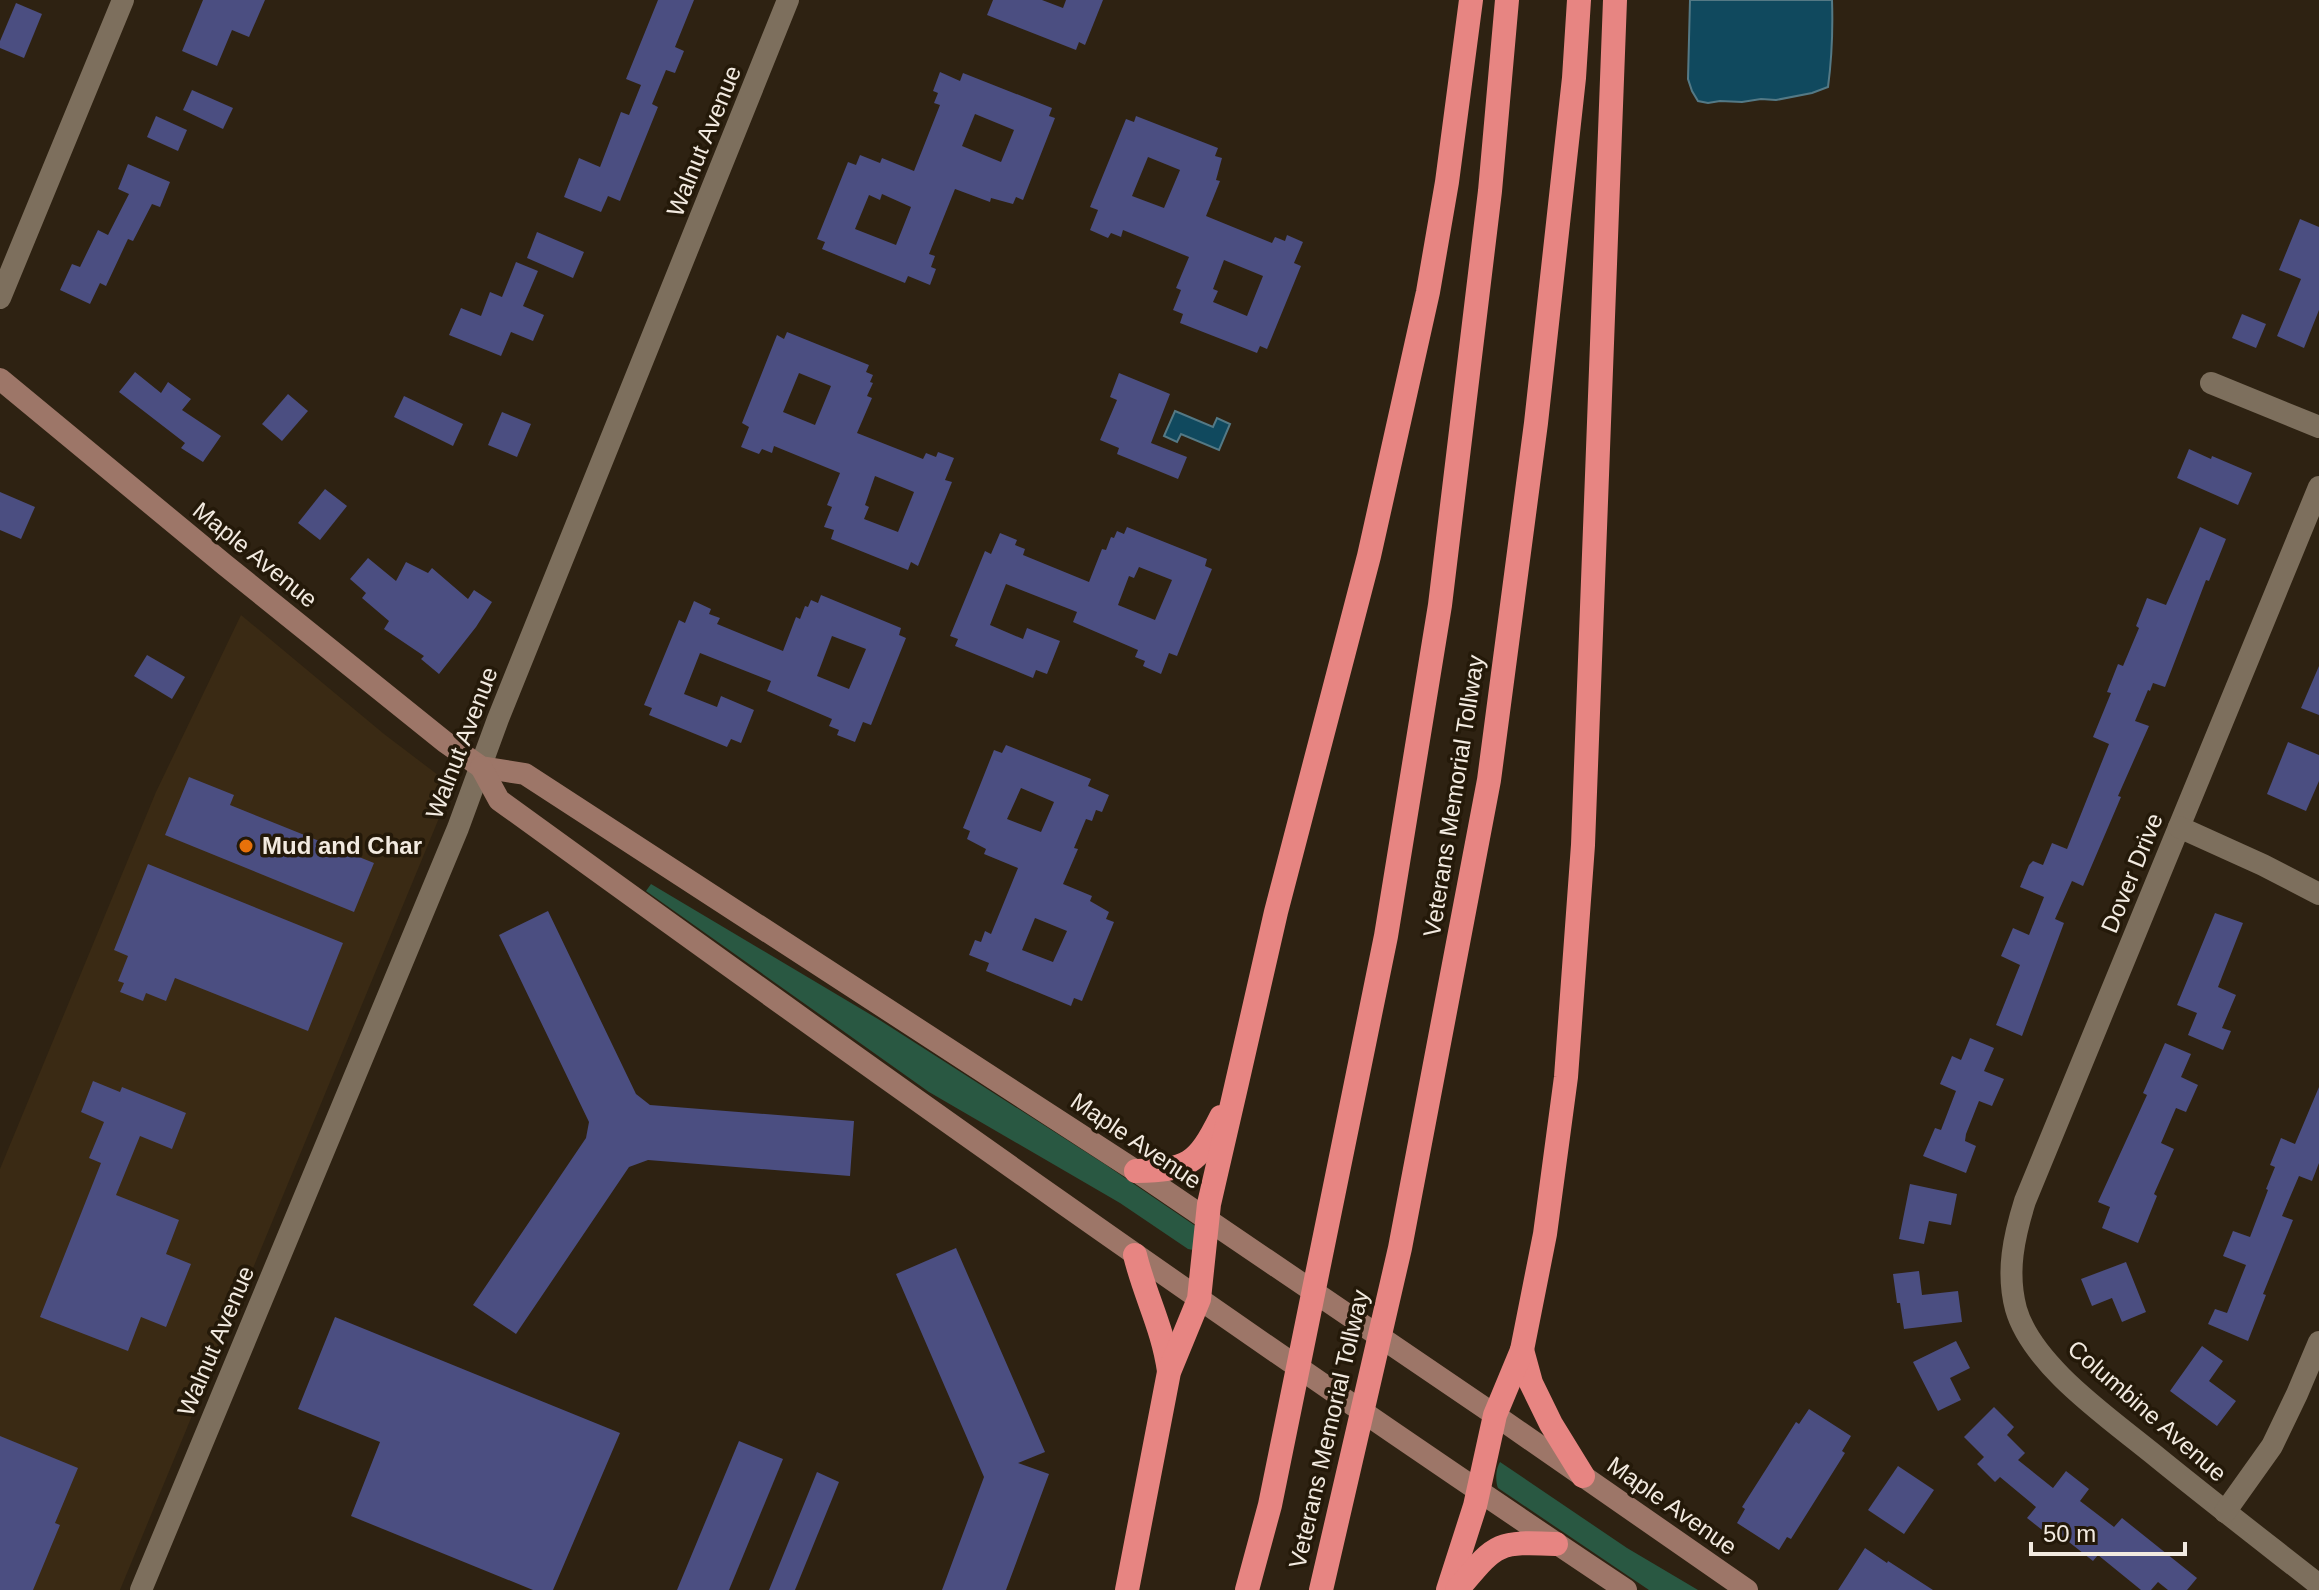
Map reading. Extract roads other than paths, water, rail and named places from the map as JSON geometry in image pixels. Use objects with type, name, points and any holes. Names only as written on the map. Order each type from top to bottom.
[{"type":"highway","points":[[1127,1590],[1169,1372],[1199,1299],[1209,1204],[1276,912],[1369,556],[1428,292],[1447,182],[1471,0]]},
{"type":"highway","name":"Veterans Memorial Tollway","points":[[1247,1590],[1270,1505],[1394,889],[1442,589],[1490,191],[1507,0]]},
{"type":"highway","name":"Veterans Memorial Tollway","points":[[1321,1590],[1400,1248],[1489,780],[1539,392],[1574,78],[1579,0]]},
{"type":"highway","points":[[1448,1590],[1475,1506],[1495,1415],[1522,1350],[1545,1234],[1566,1077],[1583,845],[1615,0]]},
{"type":"highway","points":[[1136,1171],[1177,1168],[1191,1162],[1206,1147],[1236,1087]]},
{"type":"highway","points":[[1135,1255],[1143,1288],[1157,1318],[1169,1372]]},
{"type":"highway","points":[[1522,1350],[1531,1383],[1551,1424],[1583,1476]]},
{"type":"highway","points":[[1457,1590],[1497,1547],[1514,1542],[1556,1544]]},
{"type":"main road","name":"Maple Avenue","points":[[0,379],[225,565],[445,742],[481,767],[525,774],[1136,1171],[1747,1590]]},
{"type":"main road","name":"Maple Avenue","points":[[481,767],[499,800],[729,967],[1135,1255],[1626,1590]]},
{"type":"street","points":[[0,298],[123,0]]},
{"type":"street","name":"Walnut Avenue","points":[[141,1590],[458,828],[788,0]]},
{"type":"street","points":[[2211,383],[2319,427]]},
{"type":"street","name":"Dover Drive","points":[[2012,1284],[2013,1245],[2025,1201],[2319,487]]},
{"type":"street","points":[[2179,827],[2319,894]]},
{"type":"street","name":"Columbine Avenue","points":[[2012,1284],[2016,1309],[2024,1328],[2051,1366],[2100,1411],[2319,1585]]},
{"type":"street","points":[[2225,1512],[2272,1446],[2319,1342]]},
{"type":"water","points":[[1690,0],[1832,0],[1828,87],[1776,100],[1698,101],[1688,79]]},
{"type":"water","points":[[1175,411],[1213,427],[1217,418],[1230,424],[1219,450],[1181,434],[1177,442],[1164,436]]},
{"type":"place","name":"Mud and Char","points":[[246,846]]}]
